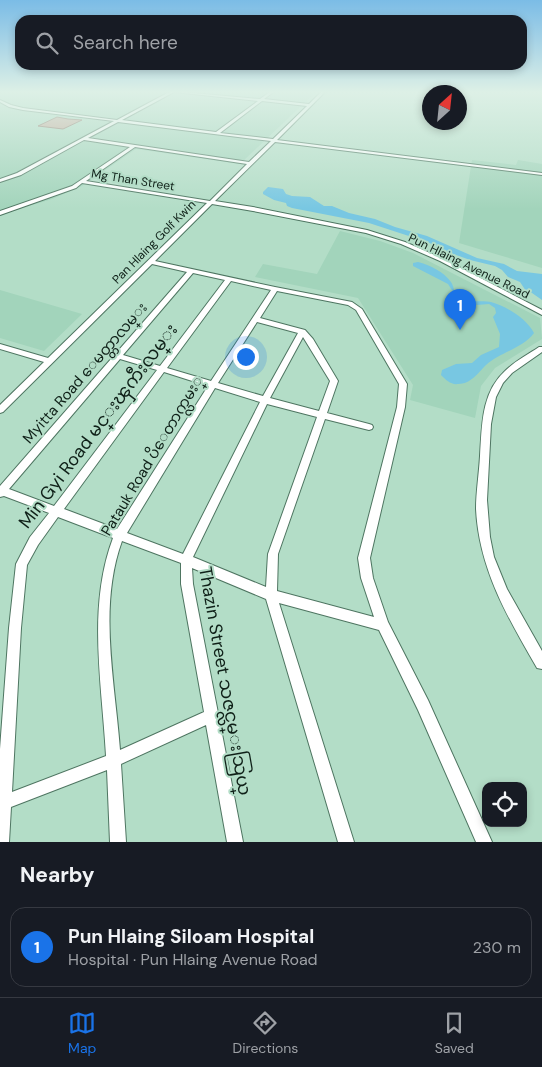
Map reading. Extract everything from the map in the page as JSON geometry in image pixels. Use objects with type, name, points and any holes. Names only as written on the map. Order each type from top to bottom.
[{"type":"street","points":[[0,181],[20,174],[99,130]]},
{"type":"street","points":[[196,130],[542,174]]},
{"type":"street","points":[[217,133],[221,130]]},
{"type":"street","name":"Pan Hlaing Golf Kwin","points":[[0,410],[284,130]]},
{"type":"street","points":[[83,139],[249,163]]},
{"type":"street","points":[[0,213],[46,198],[82,182],[134,146]]},
{"type":"street","name":"Mg Than Street","points":[[82,182],[210,203]]},
{"type":"street","name":"Pun Hlaing Avenue Road","points":[[210,203],[344,229],[393,243],[426,256],[542,315]]},
{"type":"street","points":[[150,262],[350,303],[363,315],[403,384],[401,408],[364,558],[367,578],[383,625],[422,705],[484,842]]},
{"type":"street","name":"Myitta Road ေမတ္တာလမ္း","points":[[1,491],[192,270]]},
{"type":"street","name":"Min Gyi Road မင္းၾကီးလမ္း","points":[[1,842],[2,803],[15,628],[22,564],[34,541],[229,279]]},
{"type":"street","name":"Patauk Road ပိေတာက္လမး္","points":[[118,842],[105,630],[106,574],[111,552],[213,384],[275,288]]},
{"type":"street","points":[[255,319],[302,332],[310,341],[334,381],[273,554],[271,595],[346,842]]},
{"type":"street","name":"Thazin Street သဇင္လမ္းသြယ္","points":[[235,842],[187,584],[186,560],[265,400],[302,332]]},
{"type":"street","points":[[0,346],[51,361]]},
{"type":"street","points":[[542,349],[510,371],[500,380],[493,393],[486,436],[482,516],[486,548],[500,591],[542,663]]},
{"type":"street","points":[[118,356],[265,400],[369,427]]},
{"type":"street","points":[[1,491],[186,560],[271,595],[383,625]]},
{"type":"street","points":[[2,803],[114,760],[211,716]]},
{"type":"shaded area","points":[[0,130],[276,130],[240,164],[136,149],[82,186],[52,199],[0,215]]},
{"type":"shaded area","points":[[472,160],[516,165],[518,160],[542,164],[542,268],[459,243]]},
{"type":"shaded area","points":[[340,231],[380,241],[413,253],[540,318],[542,339],[495,368],[481,386],[475,418],[410,400],[413,385],[358,298],[255,277],[263,264],[317,274]]},
{"type":"shaded area","points":[[0,290],[82,314],[44,351],[0,338]]},
{"type":"water","points":[[268,187],[283,189],[286,194],[292,196],[310,197],[324,206],[332,206],[349,213],[375,219],[427,236],[477,258],[504,264],[517,271],[542,274],[542,300],[526,291],[520,282],[508,277],[495,266],[470,260],[421,239],[369,223],[292,208],[287,206],[286,203],[274,200],[263,194]]},
{"type":"water","points":[[418,262],[432,267],[445,275],[460,298],[491,302],[503,307],[521,318],[534,333],[523,343],[486,365],[467,382],[453,384],[449,382],[441,375],[442,370],[456,364],[472,363],[481,355],[499,347],[500,334],[493,317],[496,313],[495,308],[489,304],[477,305],[457,298],[448,284],[413,266],[413,263]]},
{"type":"place","name":"Pun Hlaing Siloam Hospital","points":[[460,330]]}]
